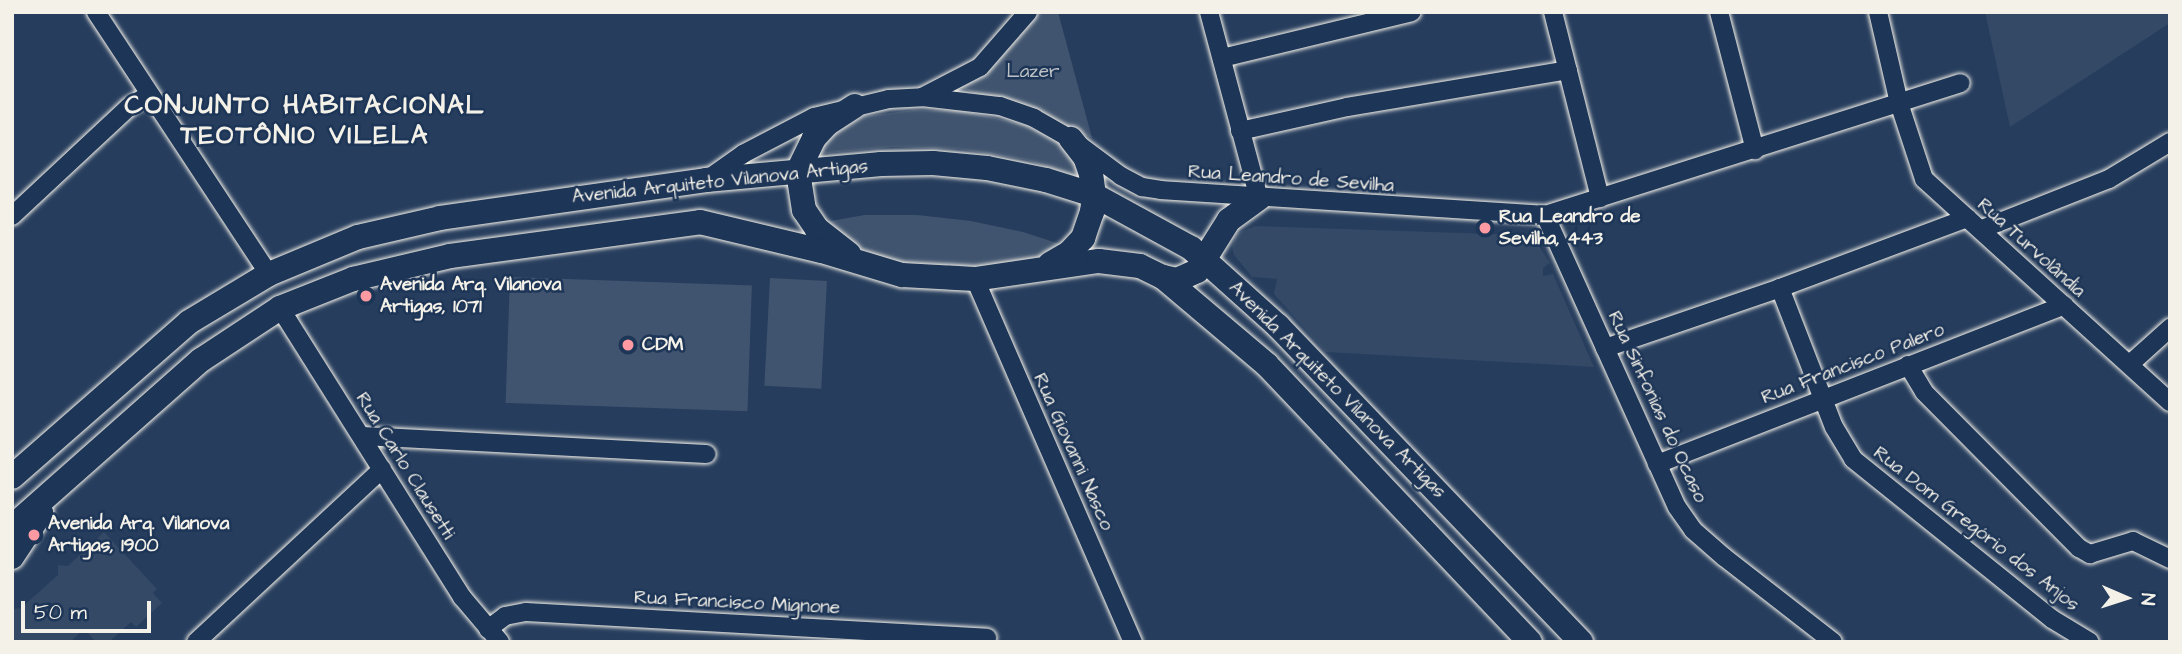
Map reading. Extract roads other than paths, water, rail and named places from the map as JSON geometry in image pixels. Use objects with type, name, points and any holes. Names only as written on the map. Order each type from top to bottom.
[{"type":"main road","points":[[855,106],[827,124],[814,138],[799,171],[804,210],[817,229],[860,263]]},
{"type":"main road","points":[[1040,269],[1069,253],[1083,238],[1090,225],[1094,195],[1085,157],[1071,139]]},
{"type":"main road","name":"Avenida Arquiteto Vilanova Artigas","points":[[12,477],[189,323],[269,274],[322,249],[399,226],[706,180],[933,163],[987,168],[1046,180],[1094,195],[1181,242],[1205,259],[1278,326],[1581,642]]},
{"type":"main road","points":[[1163,277],[1177,280],[1189,277],[1205,259],[1229,220],[1259,198]]},
{"type":"main road","name":"Avenida Arquiteto Vilanova Artigas","points":[[12,527],[201,360],[280,308],[353,279],[450,256],[700,222],[902,275],[975,279],[1079,262],[1117,262],[1140,266],[1163,277],[1219,321],[1267,365],[1530,642]]},
{"type":"main road","points":[[12,557],[61,484]]},
{"type":"street","points":[[96,12],[148,95],[269,274]]},
{"type":"street","points":[[922,97],[980,67],[1028,12]]},
{"type":"street","points":[[1209,12],[1259,198]]},
{"type":"street","points":[[1553,12],[1600,198]]},
{"type":"street","points":[[1719,12],[1755,150]]},
{"type":"street","points":[[1878,12],[1899,103]]},
{"type":"street","points":[[1222,58],[1403,13]]},
{"type":"street","points":[[1240,131],[1301,117],[1568,70]]},
{"type":"street","name":"Rua Leandro de Sevilha","points":[[706,180],[743,154],[814,117],[855,106],[922,97],[1000,106],[1034,118],[1071,139],[1121,176],[1142,187],[1259,198],[1545,215],[1961,83]]},
{"type":"street","points":[[12,216],[129,107],[148,95]]},
{"type":"street","name":"Rua Turvolândia","points":[[1899,103],[1924,179],[2170,402]]},
{"type":"street","points":[[1982,229],[2109,180],[2170,142]]},
{"type":"street","name":"Rua Sinfonias do Ocaso","points":[[1545,215],[1677,506],[1693,530],[1826,640]]},
{"type":"street","points":[[1605,348],[1780,288],[1967,218]]},
{"type":"street","name":"Rua Giovanni Nasco","points":[[975,279],[1133,642]]},
{"type":"street","name":"Rua Dom Gregório dos Anjos","points":[[1780,288],[1822,398],[1843,446],[1853,459],[2052,619],[2090,642]]},
{"type":"street","name":"Rua Francisco Palero","points":[[1657,464],[2064,305]]},
{"type":"street","name":"Rua Carlo Clausetti","points":[[280,308],[462,597],[494,635]]},
{"type":"street","points":[[2130,364],[2170,328]]},
{"type":"street","points":[[1908,365],[1933,401],[2079,548],[2091,554],[2133,541],[2170,559]]},
{"type":"street","points":[[362,436],[707,454]]},
{"type":"street","points":[[196,642],[382,470]]},
{"type":"street","name":"Rua Francisco Mignone","points":[[494,635],[505,616],[526,612],[988,638]]},
{"type":"place","name":"Rua Leandro de Sevilha, 443","points":[[1485,228]]},
{"type":"place","name":"Avenida Arq. Vilanova Artigas, 1071","points":[[366,296]]},
{"type":"place","name":"CDM","points":[[628,345]]},
{"type":"place","name":"Avenida Arq. Vilanova Artigas, 1900","points":[[34,535]]},
{"type":"district","name":"CONJUNTO HABITACIONAL TEOTÔNIO VILELA","points":[[305,121]]},
{"type":"park label","name":"Lazer","points":[[1033,72]]}]
